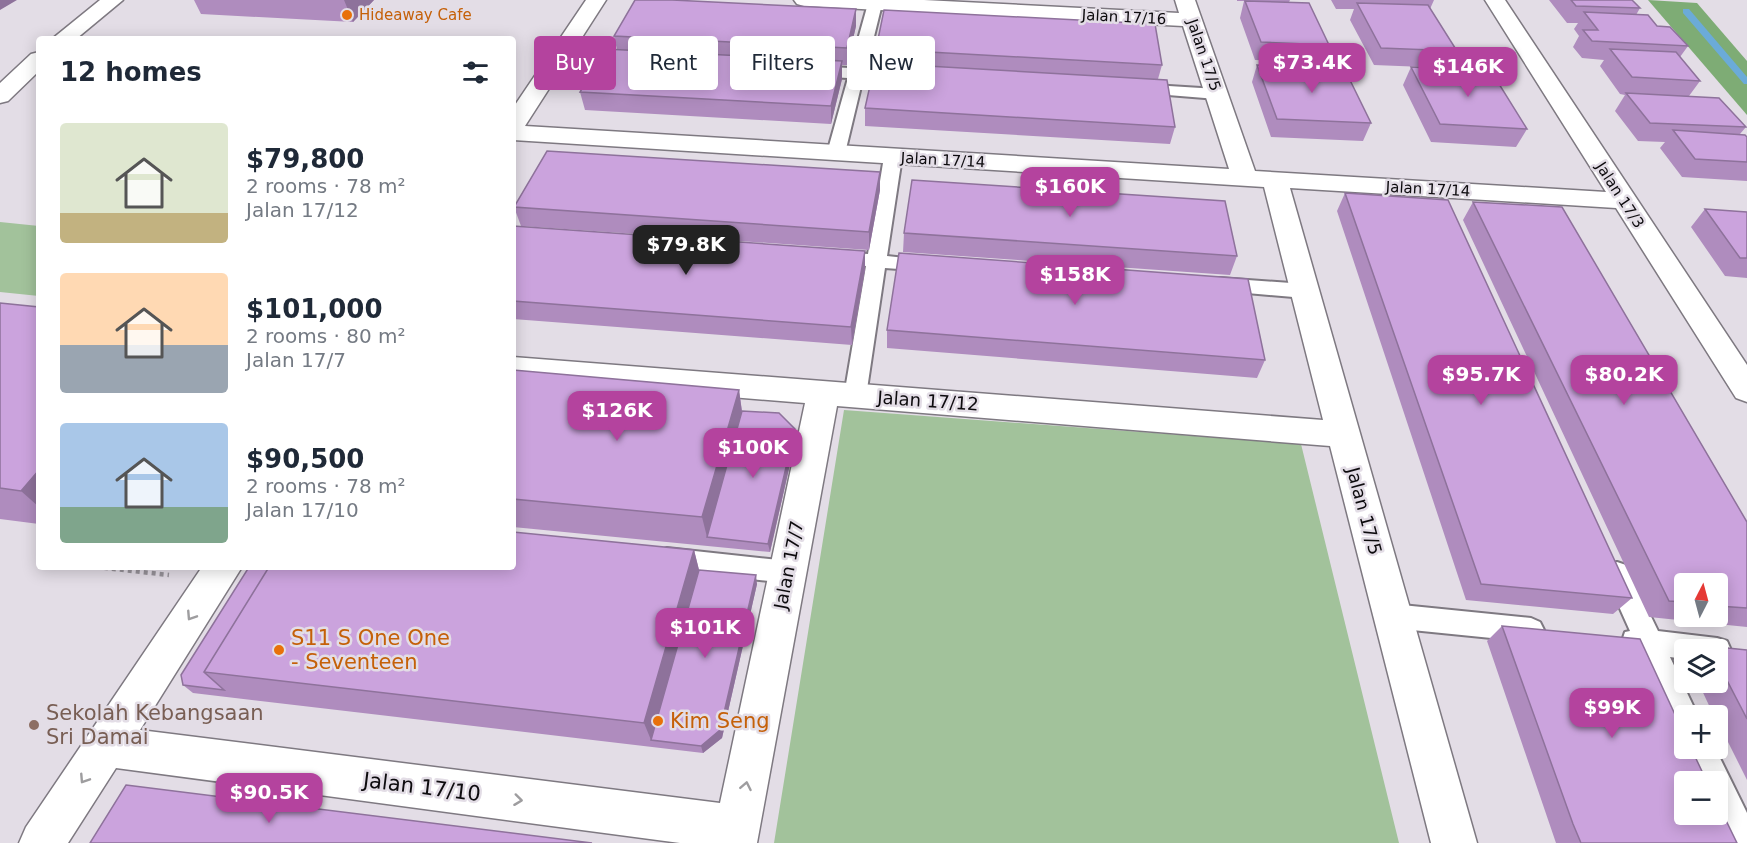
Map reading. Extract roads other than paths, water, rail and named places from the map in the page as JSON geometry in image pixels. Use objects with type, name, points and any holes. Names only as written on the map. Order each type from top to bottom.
[{"type":"street","points":[[67,36],[113,0]]},
{"type":"street","points":[[572,36],[596,0]]},
{"type":"street","name":"Jalan 17/16","points":[[804,0],[1189,10]]},
{"type":"street","name":"Jalan 17/3","points":[[1495,0],[1747,390]]},
{"type":"street","name":"Jalan 17/5","points":[[1189,10],[1217,94],[1260,179],[1305,291],[1454,843]]},
{"type":"street","points":[[0,96],[36,62]]},
{"type":"street","points":[[516,121],[537,90]]},
{"type":"street","name":"Jalan 17/14","points":[[516,134],[1260,179],[1447,201],[1624,201]]},
{"type":"street","name":"Jalan 17/12","points":[[516,368],[1344,434]]},
{"type":"street","name":"Jalan 17/7","points":[[736,835],[788,572],[839,394]]},
{"type":"street","points":[[42,843],[219,574]]},
{"type":"street","name":"Jalan 17/10","points":[[106,746],[736,835]]},
{"type":"lane","points":[[867,36],[876,2]]},
{"type":"lane","points":[[1121,88],[1217,94]]},
{"type":"lane","points":[[836,153],[853,90]]},
{"type":"lane","points":[[839,394],[877,261],[893,157]]},
{"type":"lane","points":[[818,257],[948,266]]},
{"type":"lane","points":[[1198,283],[1305,291]]},
{"type":"lane","points":[[639,556],[788,572]]},
{"type":"lane","points":[[1609,556],[1678,705]]},
{"type":"lane","points":[[1392,616],[1555,633]]},
{"type":"lane","points":[[1613,639],[1674,645]]},
{"type":"lane","points":[[1728,807],[1745,843]]},
{"type":"waterway","points":[[1686,11],[1747,82]]},
{"type":"place","name":"Hideaway Cafe","points":[[347,15]]},
{"type":"place","name":"S11 S One One - Seventeen","points":[[279,650]]},
{"type":"place","name":"Kim Seng","points":[[658,721]]},
{"type":"place","name":"Sekolah Kebangsaan Sri Damai","points":[[34,725]]}]
